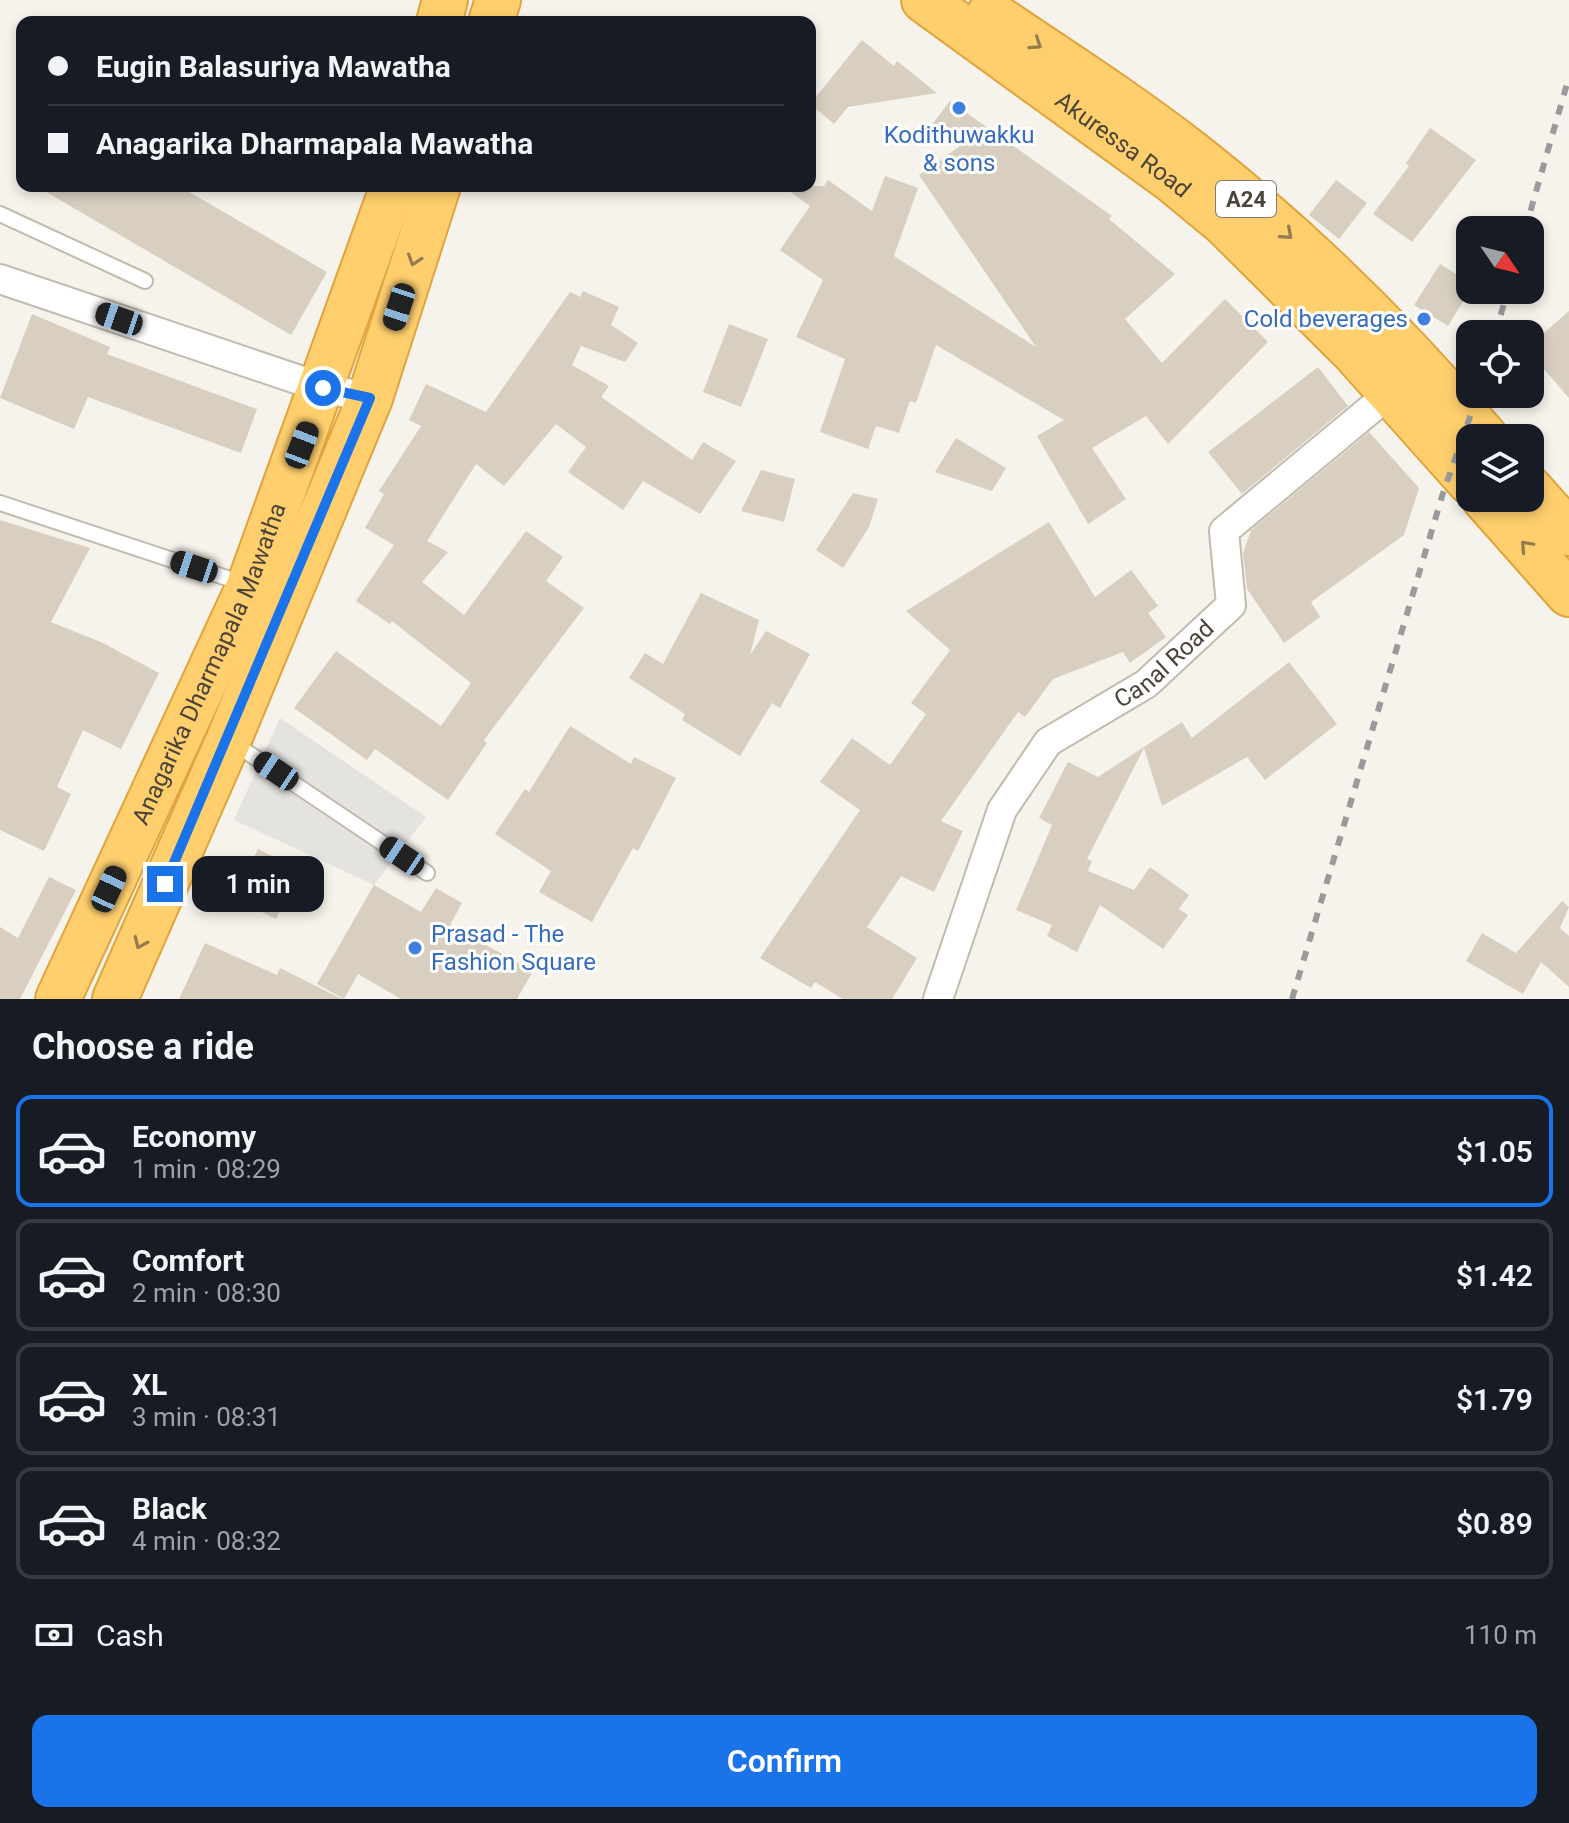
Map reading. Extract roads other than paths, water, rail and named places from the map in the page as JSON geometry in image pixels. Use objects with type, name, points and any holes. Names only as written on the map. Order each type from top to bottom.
[{"type":"highway","name":"Akuressa Road","points":[[924,0],[1172,180],[1224,223],[1344,341],[1456,467]]},
{"type":"highway","name":"Akuressa Road","points":[[971,0],[1194,155],[1295,240],[1422,364],[1474,424]]},
{"type":"highway","name":"Anagarika Dharmapala Mawatha","points":[[58,999],[249,586],[323,388],[391,192]]},
{"type":"highway","name":"Anagarika Dharmapala Mawatha","points":[[115,999],[229,739],[370,398],[436,192]]},
{"type":"highway","points":[[1544,505],[1569,533]]},
{"type":"highway","points":[[1496,512],[1569,594]]},
{"type":"street","points":[[0,279],[323,388],[370,398]]},
{"type":"street","name":"Canal Road","points":[[938,999],[1002,810],[1048,742],[1146,684],[1231,605],[1224,531],[1390,395],[1422,364]]},
{"type":"lane","points":[[0,214],[145,281]]},
{"type":"lane","points":[[0,503],[249,586]]},
{"type":"lane","points":[[229,739],[427,873]]},
{"type":"railway","points":[[1529,216],[1569,77]]},
{"type":"railway","points":[[1499,320],[1504,304]]},
{"type":"railway","points":[[1292,999],[1443,493],[1473,408]]},
{"type":"place","name":"Kodithuwakku & sons","points":[[959,108]]},
{"type":"place","name":"Cold beverages","points":[[1424,319]]},
{"type":"place","name":"Prasad - The Fashion Square","points":[[415,948]]}]
